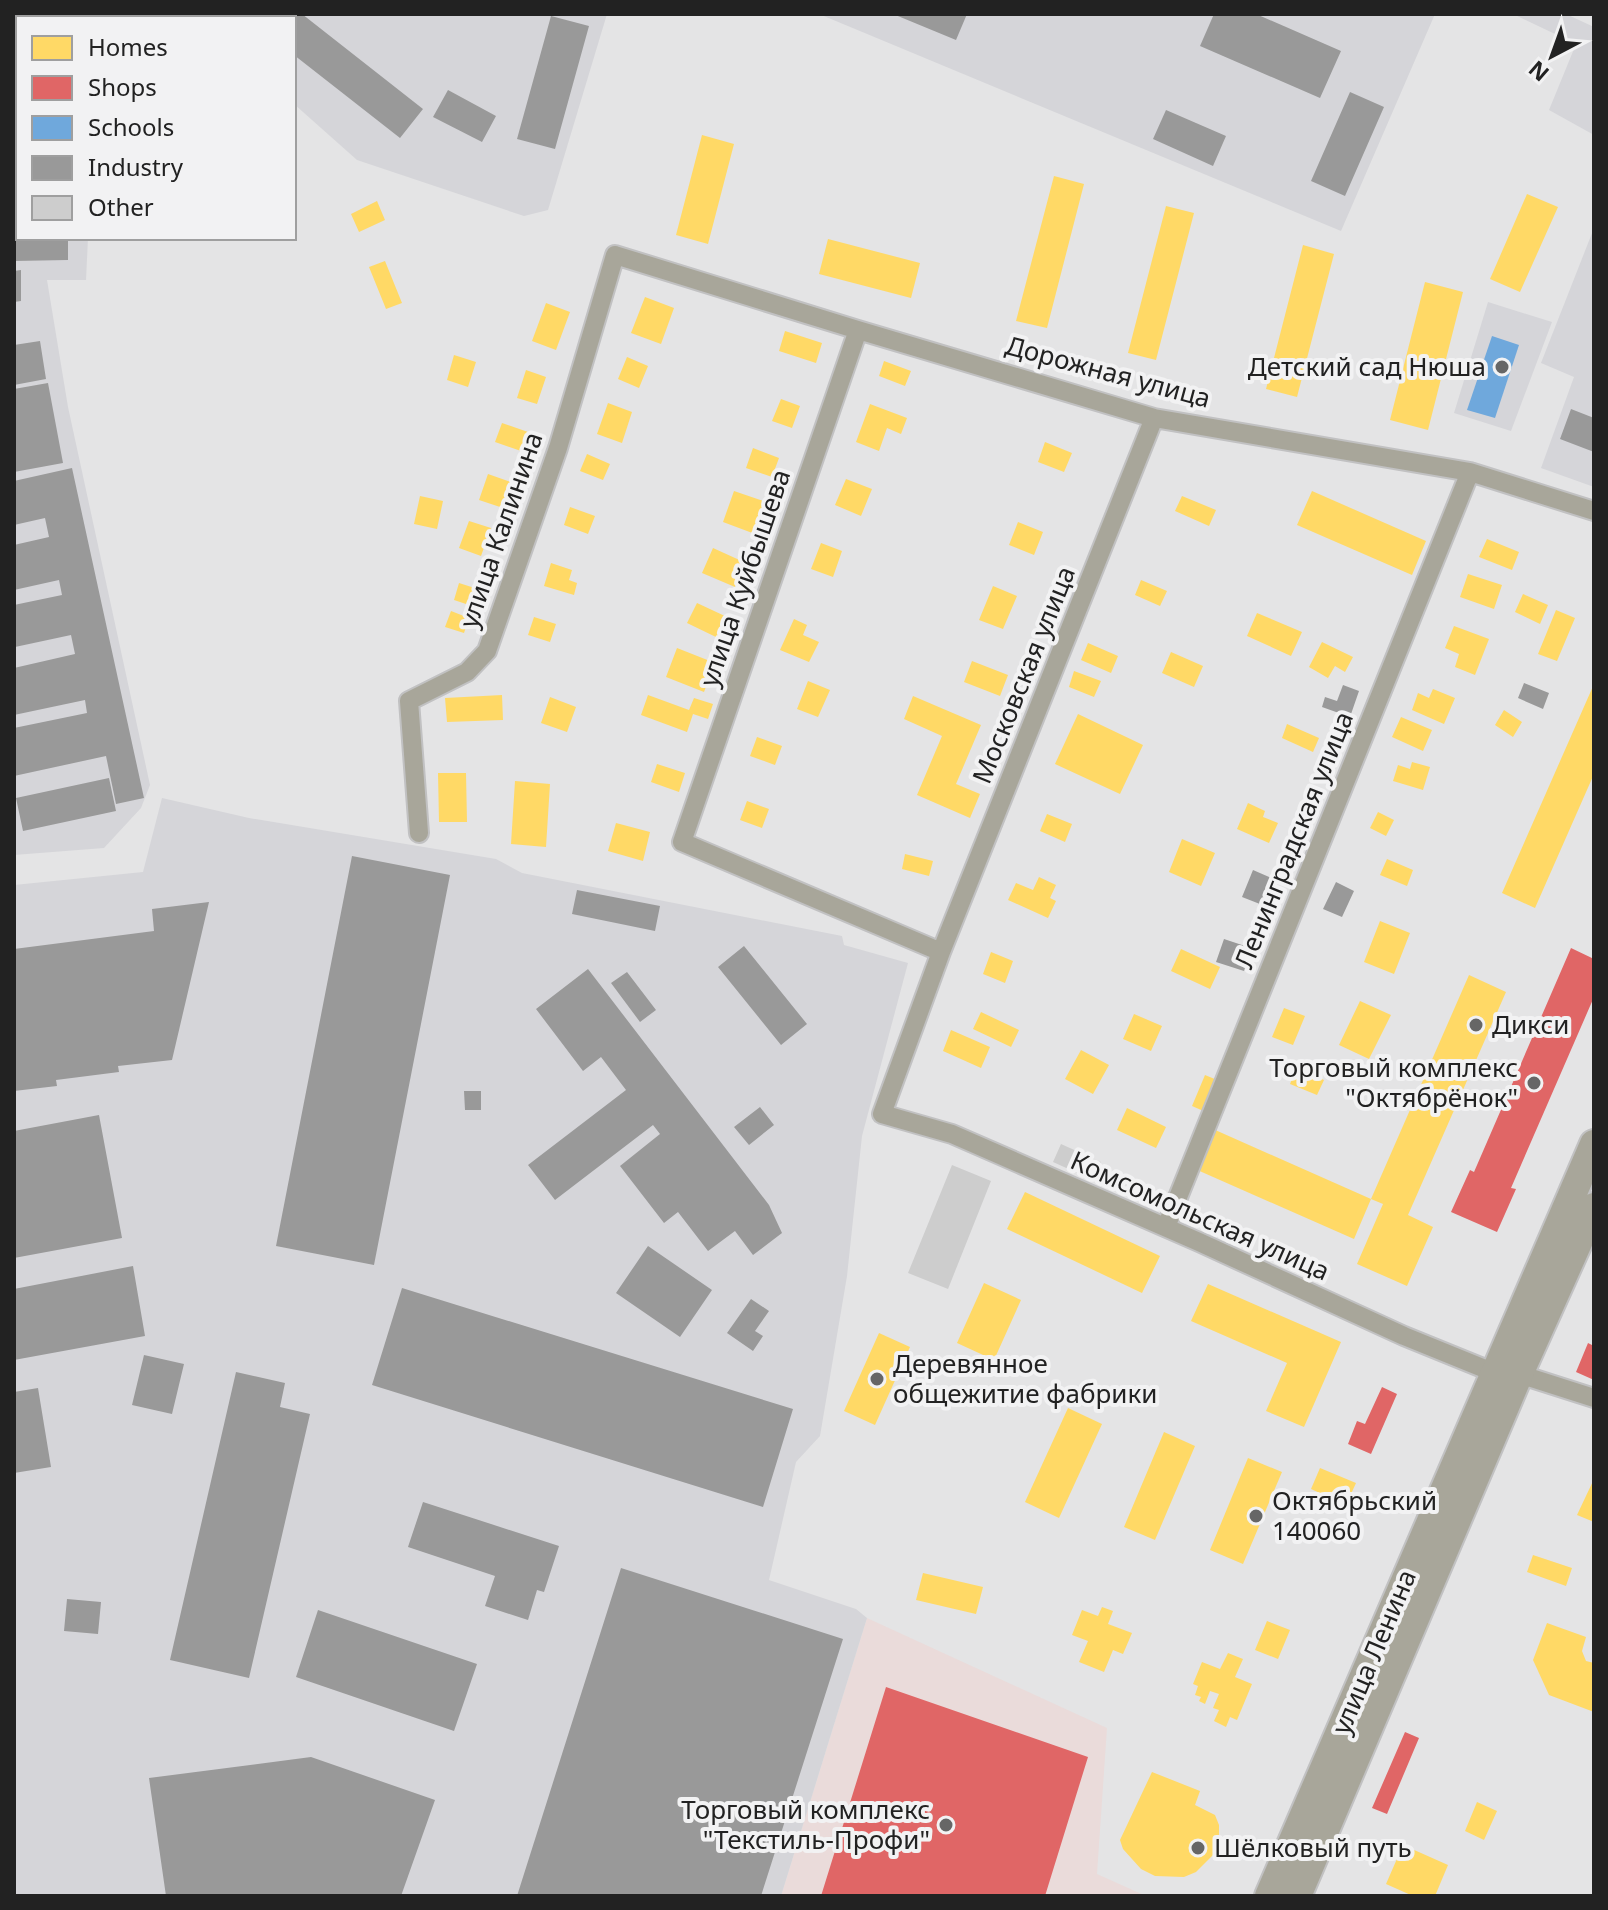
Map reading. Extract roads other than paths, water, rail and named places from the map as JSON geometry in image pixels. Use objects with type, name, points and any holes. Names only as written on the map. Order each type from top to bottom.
[{"type":"main road","name":"улица Ленина","points":[[1297,1896],[1507,1374],[1594,1144]]},
{"type":"main road","name":"улица Ленина","points":[[1269,1896],[1507,1374],[1594,1207]]},
{"type":"street","name":"Дорожная улица","points":[[615,255],[1154,418],[1470,472],[1594,511]]},
{"type":"street","name":"улица Калинина","points":[[419,833],[409,701],[467,672],[487,651],[558,448],[615,255]]},
{"type":"street","name":"улица Куйбышева","points":[[858,330],[682,842],[941,952]]},
{"type":"street","name":"Московская улица","points":[[882,1114],[941,952],[1154,418]]},
{"type":"street","name":"Ленинградская улица","points":[[1166,1227],[1470,472]]},
{"type":"street","name":"Комсомольская улица","points":[[882,1114],[952,1134],[1166,1227],[1404,1336],[1507,1374],[1594,1398]]},
{"type":"place","name":"Детский сад Нюша","points":[[1502,367]]},
{"type":"place","name":"Дикси","points":[[1476,1025]]},
{"type":"place","name":"Торговый комплекс \"Октябрёнок\"","points":[[1534,1083]]},
{"type":"place","name":"Деревянное общежитие фабрики","points":[[877,1379]]},
{"type":"place","name":"Октябрьский 140060","points":[[1256,1516]]},
{"type":"place","name":"Торговый комплекс \"Текстиль-Профи\"","points":[[946,1825]]},
{"type":"place","name":"Шёлковый путь","points":[[1198,1848]]}]
